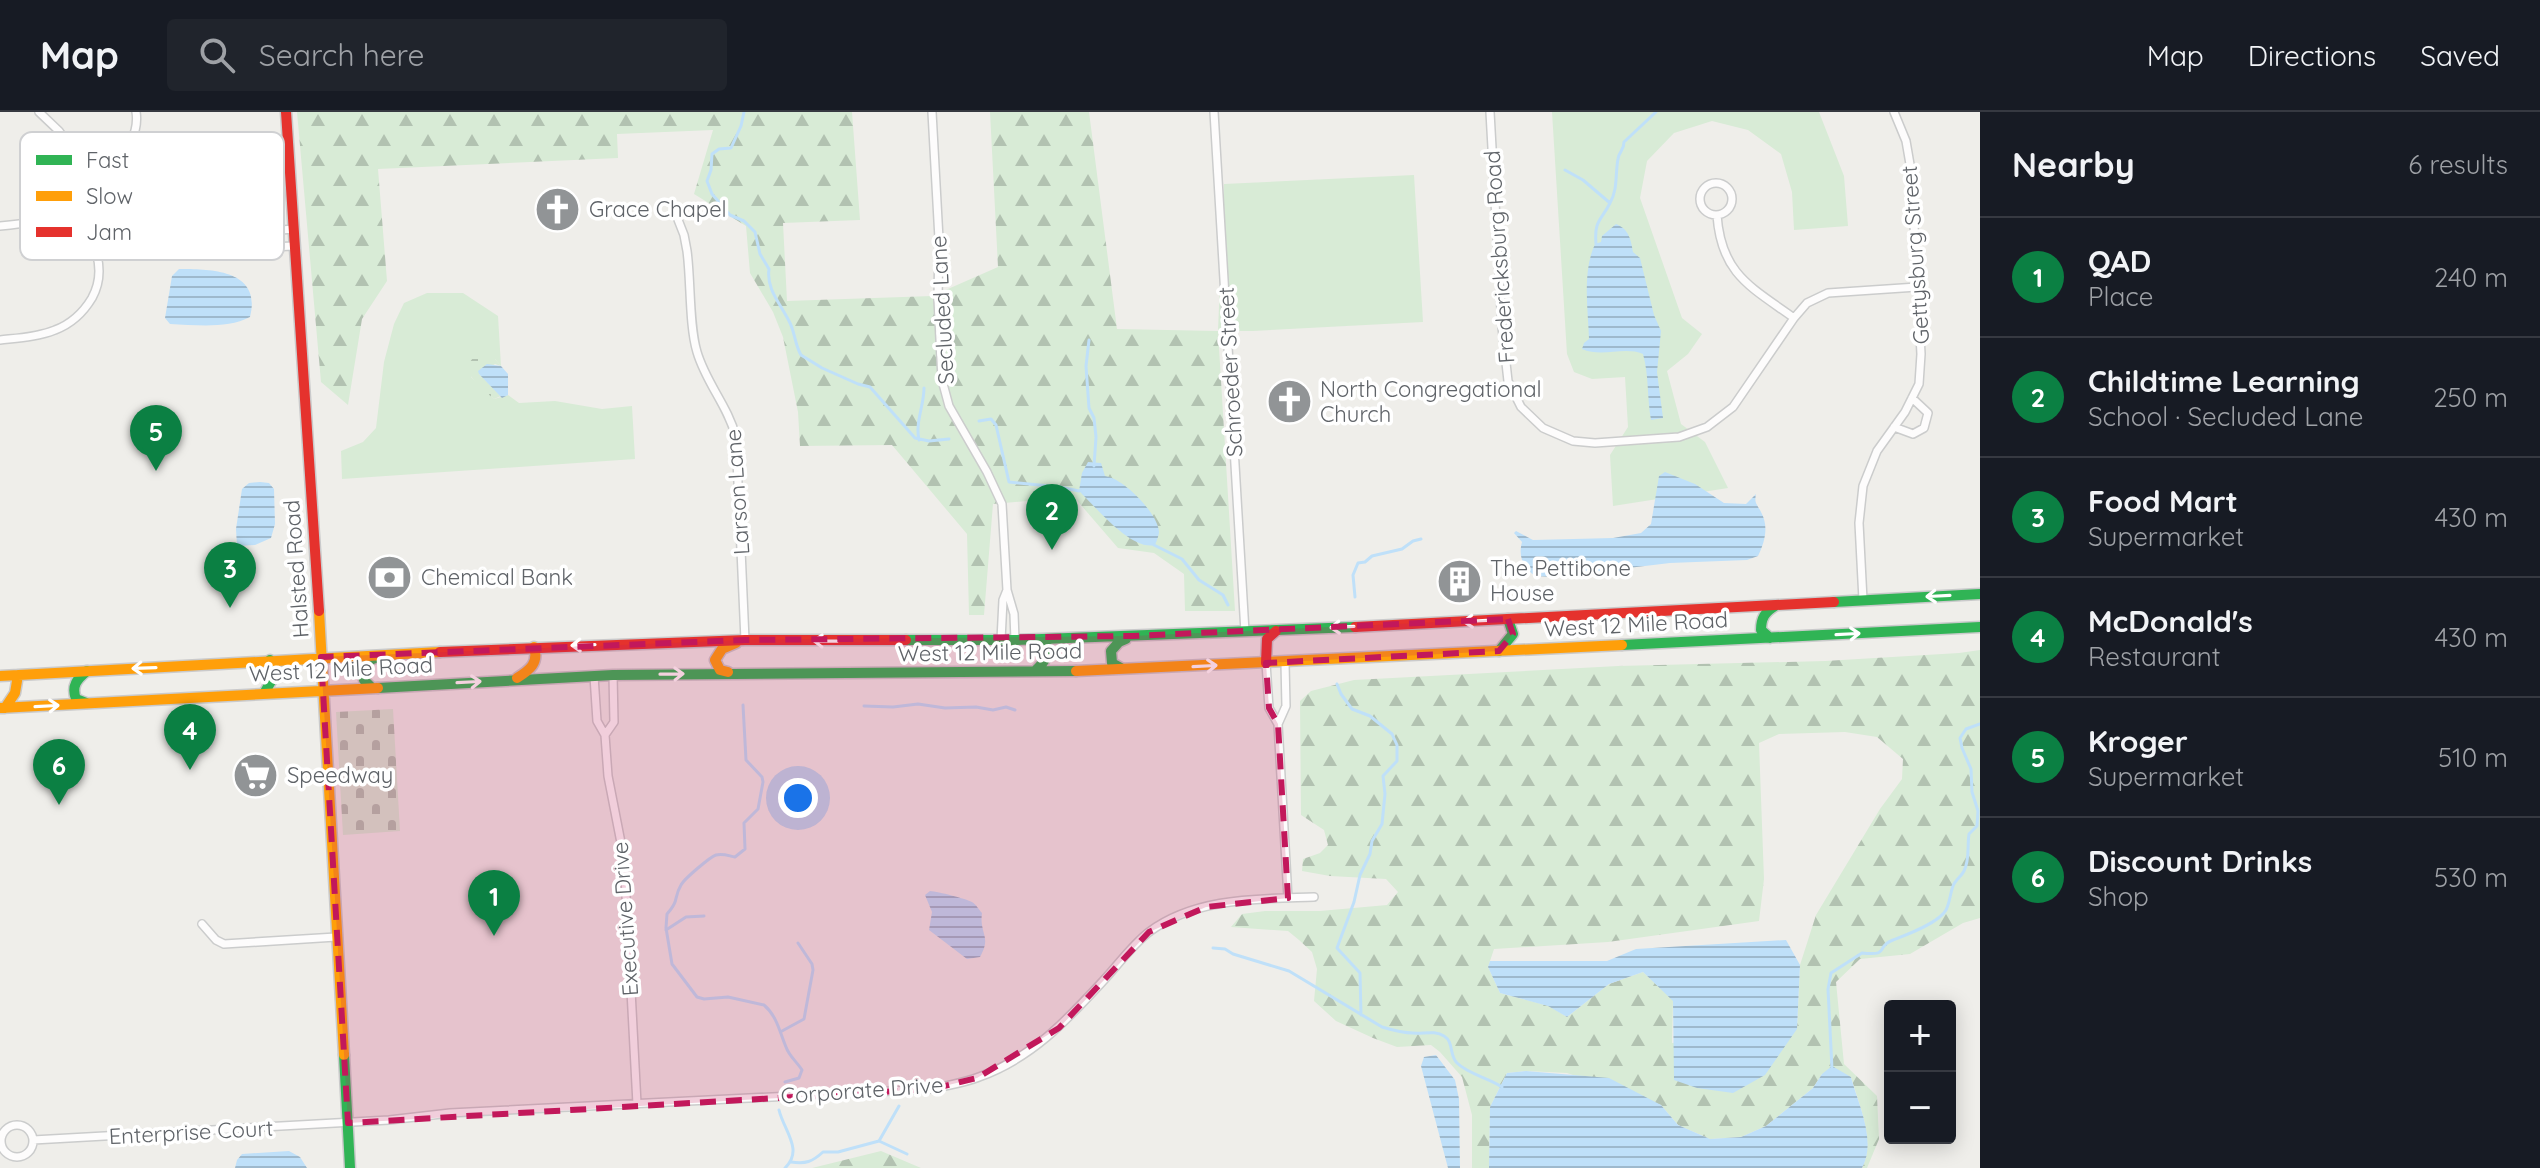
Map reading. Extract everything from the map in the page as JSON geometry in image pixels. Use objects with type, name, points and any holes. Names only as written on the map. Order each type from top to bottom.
[{"type":"main road","name":"Halsted Road","points":[[286,112],[350,1168]]},
{"type":"main road","name":"West 12 Mile Road","points":[[0,676],[534,647],[745,640],[1015,640],[1276,631],[1980,594]]},
{"type":"main road","points":[[1770,638],[1761,630],[1761,621],[1767,611],[1777,605]]},
{"type":"main road","points":[[1499,651],[1513,634],[1508,619]]},
{"type":"main road","name":"West 12 Mile Road","points":[[2,708],[613,675],[1127,670],[1980,627]]},
{"type":"main road","points":[[1266,663],[1267,639],[1276,631]]},
{"type":"main road","points":[[1127,670],[1112,663],[1111,651],[1119,642],[1132,636]]},
{"type":"main road","points":[[1033,672],[1046,661],[1048,647],[1044,639]]},
{"type":"main road","points":[[733,674],[720,670],[715,660],[728,645],[745,640]]},
{"type":"main road","points":[[515,679],[534,664],[534,647]]},
{"type":"main road","points":[[371,687],[364,680],[362,672],[365,665],[386,654]]},
{"type":"main road","points":[[265,692],[275,674],[270,660]]},
{"type":"main road","points":[[87,671],[76,680],[73,689],[76,699],[89,704]]},
{"type":"main road","points":[[2,708],[15,697],[18,675]]},
{"type":"street","points":[[39,112],[60,132]]},
{"type":"street","points":[[134,132],[136,112]]},
{"type":"street","name":"Secluded Lane","points":[[932,112],[942,380],[949,406],[1002,504],[1007,590],[1014,614],[1015,640]]},
{"type":"street","name":"Schroeder Street","points":[[1214,112],[1245,632]]},
{"type":"street","name":"Fredericksburg Road","points":[[1490,112],[1508,381],[1521,407],[1543,428],[1573,441],[1595,443],[1679,437],[1707,427],[1733,407],[1807,303],[1828,293],[1917,287]]},
{"type":"street","name":"Gettysburg Street","points":[[1863,600],[1859,523],[1863,486],[1877,451],[1919,384],[1921,354],[1911,170],[1906,141],[1896,113]]},
{"type":"street","points":[[1718,184],[1730,192],[1732,202],[1727,211],[1717,215],[1707,212],[1700,199],[1704,190],[1718,184]]},
{"type":"street","name":"Larson Lane","points":[[675,212],[687,251],[695,348],[708,383],[730,416],[736,437],[745,640]]},
{"type":"street","points":[[1717,215],[1726,257],[1741,280],[1794,318]]},
{"type":"street","points":[[0,226],[20,224]]},
{"type":"street","points":[[284,230],[294,229]]},
{"type":"street","points":[[284,246],[295,246]]},
{"type":"street","points":[[0,340],[54,331],[71,322],[82,312],[98,286],[99,260]]},
{"type":"street","points":[[1894,427],[1913,434],[1924,428],[1928,413],[1912,398]]},
{"type":"street","name":"Secluded Lane","points":[[1001,640],[1003,600],[1007,590]]},
{"type":"street","points":[[1266,663],[1269,708],[1278,724],[1288,898]]},
{"type":"street","points":[[1278,724],[1286,706],[1285,663]]},
{"type":"street","name":"Executive Drive","points":[[605,735],[614,722],[613,675]]},
{"type":"street","name":"Executive Drive","points":[[594,676],[597,721],[605,735],[608,776],[624,858],[637,1104]]},
{"type":"street","name":"Corporate Drive","points":[[348,1123],[450,1113],[932,1089],[977,1078],[1034,1049],[1059,1028],[1149,932],[1175,918],[1206,907],[1241,900],[1314,897]]},
{"type":"street","points":[[202,924],[216,940],[224,944],[336,937]]},
{"type":"street","name":"Enterprise Court","points":[[33,1140],[348,1123]]},
{"type":"street","points":[[16,1125],[28,1129],[33,1146],[25,1155],[13,1156],[2,1149],[5,1131],[16,1125]]},
{"type":"highlighted area","points":[[1508,619],[1513,634],[1499,651],[1266,663],[1269,708],[1278,724],[1288,898],[1206,907],[1149,932],[1059,1028],[977,1078],[932,1089],[348,1123],[321,657],[745,640],[1132,636]]},
{"type":"green space","points":[[297,112],[852,112],[860,220],[783,223],[787,301],[932,296],[998,267],[990,112],[1089,112],[1117,329],[1218,331],[1235,611],[1185,611],[1184,574],[1154,553],[1118,548],[1074,497],[993,504],[984,615],[969,615],[967,534],[892,445],[800,446],[798,412],[783,337],[773,312],[750,273],[746,226],[694,194],[713,130],[617,134],[618,158],[378,169],[387,281],[362,319],[348,405],[321,382]]},
{"type":"green space","points":[[1552,112],[1819,112],[1844,176],[1848,226],[1794,230],[1792,192],[1781,154],[1748,130],[1712,121],[1674,133],[1647,161],[1640,198],[1682,318],[1702,334],[1688,354],[1667,371],[1681,424],[1705,442],[1728,488],[1613,506],[1610,455],[1628,427],[1625,377],[1592,379],[1574,372],[1567,354]]},
{"type":"green space","points":[[1414,175],[1423,322],[1218,331],[1224,184]]},
{"type":"green space","points":[[427,293],[463,293],[498,316],[501,366],[495,359],[471,377],[494,399],[508,395],[519,403],[555,401],[602,409],[632,406],[635,459],[342,479],[341,451],[363,442],[376,428],[384,362],[394,324],[404,303]]},
{"type":"green space","points":[[489,357],[501,366],[495,364],[479,374],[501,396],[494,399],[474,380],[469,369],[473,358]]},
{"type":"green space","points":[[1980,650],[1980,918],[1963,923],[1910,954],[1860,959],[1836,982],[1844,1064],[1877,1096],[1879,1139],[1867,1168],[1862,1168],[1867,1146],[1865,1123],[1851,1077],[1822,1074],[1813,1088],[1766,1126],[1741,1137],[1710,1139],[1678,1125],[1661,1105],[1567,1073],[1526,1071],[1507,1073],[1490,1107],[1489,1168],[1472,1168],[1472,1115],[1462,1077],[1440,1052],[1431,1045],[1397,1047],[1336,1021],[1314,1001],[1317,969],[1312,952],[1299,940],[1288,931],[1231,927],[1242,914],[1387,905],[1398,892],[1386,879],[1302,871],[1303,859],[1320,853],[1328,845],[1324,830],[1301,815],[1300,701],[1311,691],[1354,680]],"holes":[[[1845,732],[1877,737],[1903,759],[1902,779],[1880,809],[1816,915],[1800,965],[1797,1029],[1672,1043],[1673,1000],[1643,972],[1609,984],[1567,1017],[1549,1006],[1500,993],[1488,967],[1494,949],[1608,942],[1759,921],[1764,879],[1759,743],[1779,734]]]},
{"type":"green space","points":[[393,709],[400,831],[343,835],[336,712]]},
{"type":"green space","points":[[881,1151],[921,1168],[812,1168]]},
{"type":"water","points":[[1616,224],[1627,232],[1633,252],[1640,258],[1661,331],[1657,372],[1663,418],[1651,420],[1643,354],[1582,349],[1589,339],[1588,266],[1595,244],[1601,242],[1602,236]]},
{"type":"water","points":[[179,269],[219,272],[242,281],[252,301],[250,317],[221,325],[170,324],[165,318],[172,276]]},
{"type":"water","points":[[487,364],[501,366],[508,374],[508,395],[502,398],[479,374],[478,371]]},
{"type":"water","points":[[1088,462],[1101,463],[1105,476],[1121,483],[1146,506],[1159,532],[1155,545],[1146,545],[1125,535],[1079,491],[1082,473]]},
{"type":"water","points":[[1665,472],[1695,484],[1724,503],[1746,504],[1756,494],[1765,528],[1758,556],[1747,560],[1670,563],[1553,577],[1535,576],[1527,569],[1521,557],[1522,542],[1514,533],[1516,531],[1533,540],[1613,538],[1641,533],[1651,524],[1659,476]]},
{"type":"water","points":[[249,483],[269,483],[274,489],[275,524],[271,538],[255,545],[237,546],[236,529],[242,489]]},
{"type":"water","points":[[930,891],[968,900],[982,913],[985,944],[980,957],[967,959],[929,930],[932,912],[925,895]]},
{"type":"water","points":[[1786,940],[1800,965],[1797,1029],[1765,1075],[1733,1093],[1697,1088],[1674,1080],[1673,1001],[1643,972],[1609,984],[1567,1017],[1548,1006],[1500,993],[1488,967],[1490,961],[1607,961],[1636,949]]},
{"type":"water","points":[[1436,1055],[1455,1080],[1459,1099],[1460,1168],[1448,1168],[1421,1066],[1424,1057]]},
{"type":"water","points":[[1832,1066],[1851,1077],[1862,1111],[1868,1146],[1862,1168],[1489,1168],[1490,1107],[1507,1073],[1526,1071],[1609,1078],[1661,1105],[1678,1125],[1710,1139],[1741,1137],[1766,1126],[1813,1088]]},
{"type":"water","points":[[289,1151],[300,1157],[307,1168],[235,1168],[242,1154]]},
{"type":"waterway","points":[[744,112],[731,148],[719,149],[712,154],[707,181],[712,194],[730,215],[744,221],[755,232],[760,254],[769,269],[772,290],[790,323],[801,355],[822,368],[870,387],[915,438],[929,441],[949,439]]},
{"type":"waterway","points":[[1596,244],[1597,225],[1614,192],[1618,159],[1624,142],[1656,112]]},
{"type":"waterway","points":[[1565,170],[1583,180],[1610,203]]},
{"type":"waterway","points":[[1089,340],[1086,366],[1089,408],[1094,418],[1096,437],[1094,466]]},
{"type":"waterway","points":[[919,440],[924,388]]},
{"type":"waterway","points":[[979,421],[991,419],[996,425],[1009,482],[1079,491]]},
{"type":"waterway","points":[[1355,597],[1353,575],[1358,563],[1372,556],[1402,549],[1421,539]]},
{"type":"waterway","points":[[1154,545],[1182,559],[1199,580],[1223,595],[1228,605]]},
{"type":"waterway","points":[[1337,684],[1352,709],[1370,716],[1392,734],[1397,745],[1397,761],[1383,776],[1382,824],[1372,841],[1337,948],[1360,973],[1361,1015]]},
{"type":"waterway","points":[[864,706],[918,704],[993,710],[1006,707],[1015,710]]},
{"type":"waterway","points":[[743,705],[746,760],[763,782],[758,809],[744,823],[745,849],[735,857],[716,855],[687,878],[667,914],[666,928],[672,964],[697,997],[728,997],[764,1005],[772,1014],[787,1050],[802,1070],[799,1078],[785,1082]]},
{"type":"waterway","points":[[1832,1069],[1828,989],[1831,973],[1862,953],[1880,952],[1887,943],[1937,919],[1946,910],[1954,884],[1964,871],[1969,834],[1977,826],[1978,811],[1972,792],[1971,769],[1960,738],[1966,729],[1980,724]]},
{"type":"waterway","points":[[666,930],[686,917],[704,916]]},
{"type":"waterway","points":[[782,1031],[804,1019],[813,970],[798,943]]},
{"type":"waterway","points":[[1213,948],[1225,949],[1289,971],[1382,1027],[1440,1034],[1449,1042],[1457,1063],[1502,1087]]},
{"type":"waterway","points":[[791,1162],[808,1162],[823,1152],[838,1152],[879,1141],[899,1106]]},
{"type":"waterway","points":[[779,1110],[793,1147],[793,1154],[785,1168]]},
{"type":"waterway","points":[[879,1141],[907,1154]]},
{"type":"traffic: fast","points":[[1834,602],[1980,594]]},
{"type":"traffic: fast","points":[[1770,638],[1761,626],[1764,616],[1775,606]]},
{"type":"traffic: fast","points":[[1499,651],[1513,634],[1508,619]]},
{"type":"traffic: fast","points":[[906,640],[1015,640],[1355,627]]},
{"type":"traffic: fast","points":[[1622,645],[1980,627]]},
{"type":"traffic: fast","points":[[1035,671],[1046,656],[1044,639]]},
{"type":"traffic: fast","points":[[1121,668],[1112,663],[1111,651],[1126,639]]},
{"type":"traffic: fast","points":[[371,687],[364,680],[362,672],[370,660],[380,656]]},
{"type":"traffic: fast","points":[[265,692],[275,674],[270,660]]},
{"type":"traffic: fast","points":[[86,703],[76,699],[74,690],[87,671]]},
{"type":"traffic: fast","points":[[378,688],[613,675],[1076,671]]},
{"type":"traffic: fast","points":[[344,1055],[350,1168]]},
{"type":"traffic: slow","points":[[319,611],[344,1055]]},
{"type":"traffic: slow","points":[[728,672],[720,670],[715,660],[722,649],[736,643]]},
{"type":"traffic: slow","points":[[1076,671],[1622,645]]},
{"type":"traffic: slow","points":[[517,678],[532,666],[534,647]]},
{"type":"traffic: slow","points":[[0,676],[440,652]]},
{"type":"traffic: slow","points":[[5,708],[15,693],[18,675]]},
{"type":"traffic: slow","points":[[0,708],[378,688]]},
{"type":"traffic: jam","points":[[286,112],[319,611]]},
{"type":"traffic: jam","points":[[1355,627],[1834,602]]},
{"type":"traffic: jam","points":[[1266,663],[1267,639],[1276,631]]},
{"type":"traffic: jam","points":[[440,652],[745,640],[906,640]]},
{"type":"place","name":"Grace Chapel","points":[[558,209]]},
{"type":"place","name":"North Congregational Church","points":[[1289,402]]},
{"type":"place","name":"Kroger","points":[[156,471]]},
{"type":"place","name":"Childtime Learning","points":[[1052,550]]},
{"type":"place","name":"Chemical Bank","points":[[390,577]]},
{"type":"place","name":"The Pettibone House","points":[[1459,581]]},
{"type":"place","name":"Food Mart","points":[[230,608]]},
{"type":"place","name":"McDonald's","points":[[190,770]]},
{"type":"place","name":"Speedway","points":[[256,775]]},
{"type":"place","name":"Discount Drinks","points":[[59,805]]},
{"type":"place","name":"QAD","points":[[494,936]]}]
